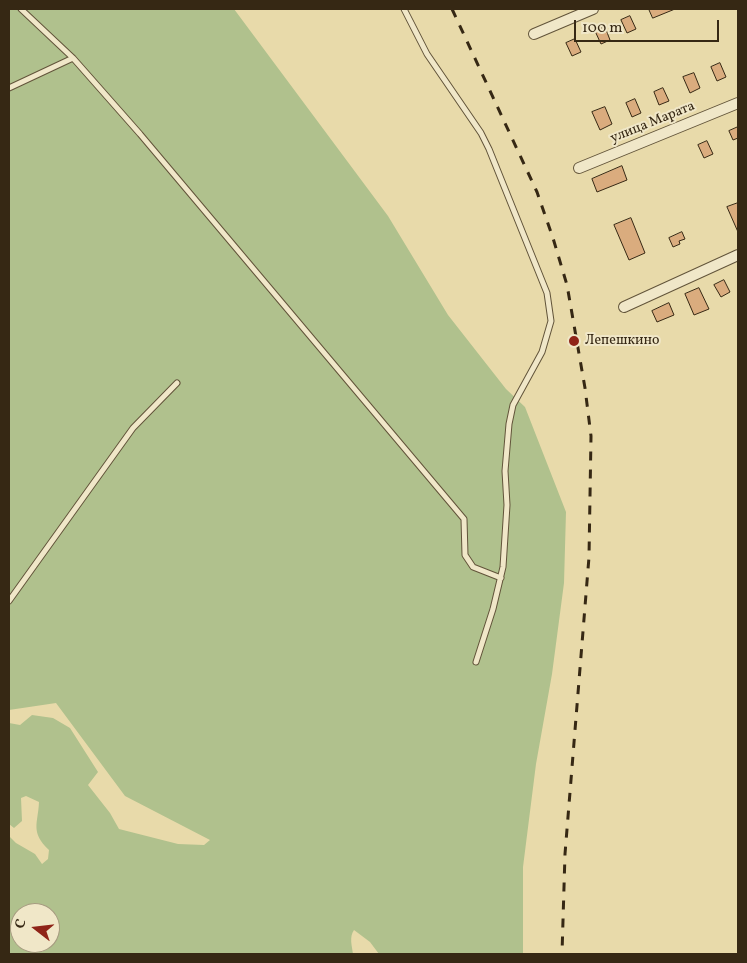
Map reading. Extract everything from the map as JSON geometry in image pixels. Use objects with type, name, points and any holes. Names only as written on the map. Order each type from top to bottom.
[{"type":"street","points":[[534,34],[592,9]]},
{"type":"street","name":"улица Марата","points":[[579,168],[738,103]]},
{"type":"street","points":[[624,307],[738,255]]},
{"type":"lane","points":[[21,9],[73,58],[153,149],[464,520],[465,555],[473,567],[501,578]]},
{"type":"lane","points":[[404,9],[428,54],[481,133],[489,149],[547,293],[550,309],[550,322],[542,352],[513,405],[509,424],[505,472],[507,505],[503,567],[494,609],[476,662]]},
{"type":"lane","points":[[9,88],[73,58]]},
{"type":"lane","points":[[9,601],[132,428],[177,384]]},
{"type":"green space","points":[[9,9],[234,9],[388,216],[448,315],[506,389],[525,407],[566,512],[564,583],[552,674],[536,764],[523,867],[523,954],[379,954],[370,942],[354,930],[351,939],[353,954],[9,954],[9,836],[16,843],[35,854],[42,864],[48,859],[49,850],[37,833],[39,802],[26,796],[21,798],[22,821],[14,828],[9,824],[9,723],[20,725],[32,715],[53,718],[70,728],[98,772],[88,785],[110,813],[119,829],[178,844],[204,845],[210,840],[125,796],[56,703],[9,710]]},
{"type":"building","points":[[649,9],[675,9],[653,18]]},
{"type":"building","points":[[630,16],[636,29],[627,33],[621,20]]},
{"type":"building","points":[[605,27],[610,40],[601,44],[595,31]]},
{"type":"building","points":[[575,39],[581,52],[572,56],[566,43]]},
{"type":"building","points":[[720,63],[726,77],[717,81],[711,67]]},
{"type":"building","points":[[694,73],[700,88],[690,93],[683,77]]},
{"type":"building","points":[[663,88],[669,101],[659,105],[654,92]]},
{"type":"building","points":[[635,99],[641,113],[632,117],[626,103]]},
{"type":"building","points":[[605,107],[612,124],[600,130],[592,112]]},
{"type":"building","points":[[738,127],[738,138],[733,140],[729,131]]},
{"type":"building","points":[[707,141],[713,154],[704,158],[698,145]]},
{"type":"building","points":[[622,166],[627,180],[597,192],[592,179]]},
{"type":"building","points":[[738,203],[738,232],[727,207]]},
{"type":"building","points":[[631,218],[645,253],[629,260],[614,225]]},
{"type":"building","points":[[682,232],[685,239],[679,241],[680,244],[673,247],[669,238]]},
{"type":"building","points":[[724,280],[730,292],[721,297],[714,285]]},
{"type":"building","points":[[699,288],[709,309],[694,315],[685,294]]},
{"type":"building","points":[[669,303],[674,315],[657,322],[652,311]]},
{"type":"railway","points":[[452,9],[537,192],[553,238],[567,285],[585,388],[591,436],[589,557],[565,854],[562,954]]},
{"type":"place","name":"Лепешкино","points":[[574,341]]}]
